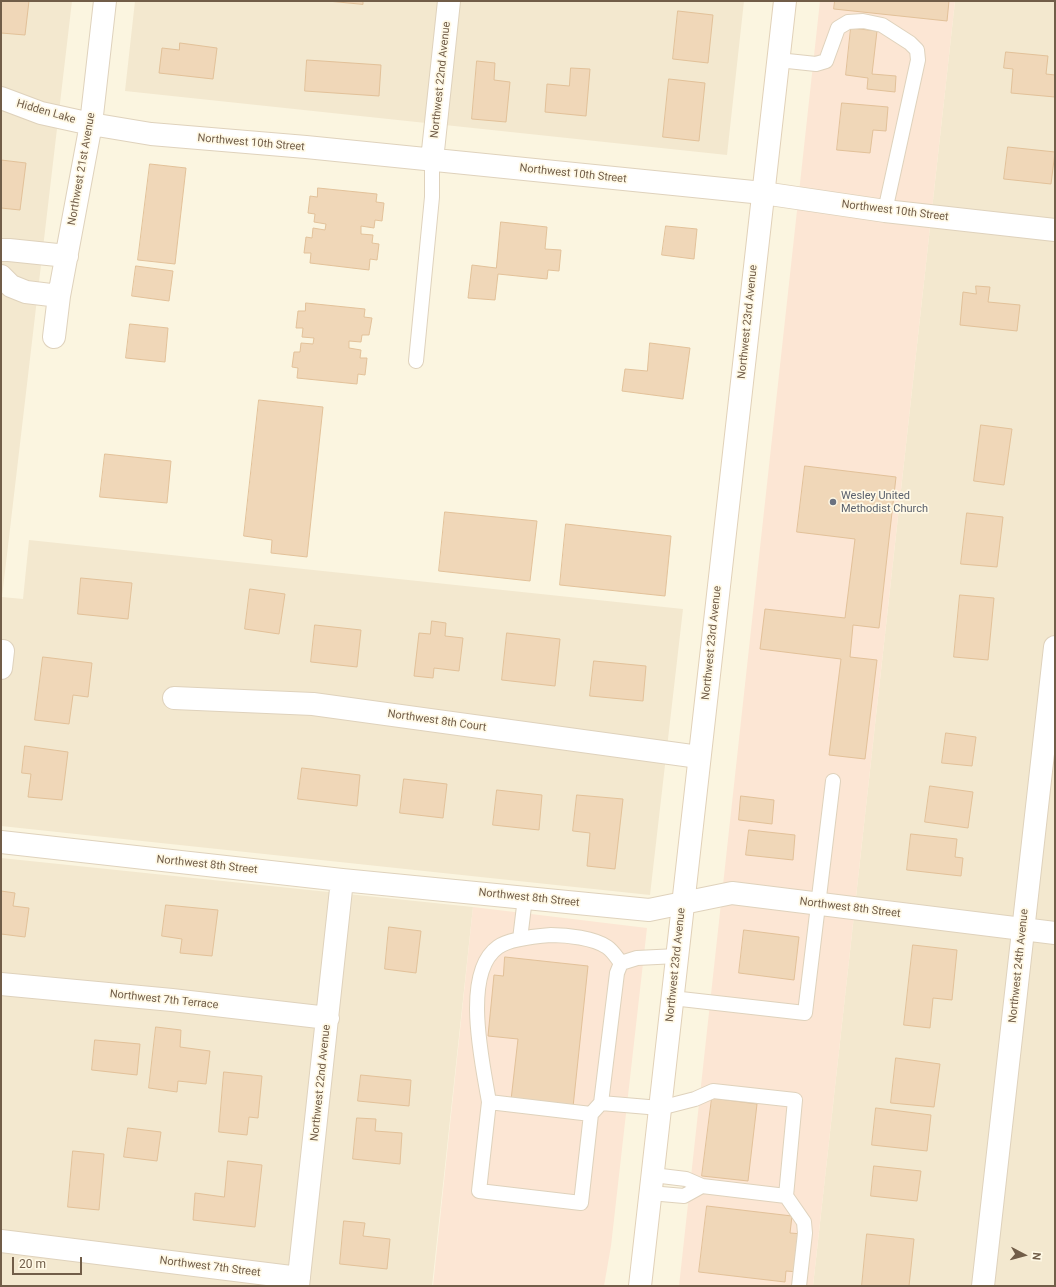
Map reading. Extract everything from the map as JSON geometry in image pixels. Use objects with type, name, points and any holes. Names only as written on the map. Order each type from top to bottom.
[{"type":"street","name":"Northwest 21st Avenue","points":[[54,337],[59,296],[91,124],[105,1]]},
{"type":"street","name":"Northwest 22nd Avenue","points":[[432,160],[449,1]]},
{"type":"street","name":"Northwest 23rd Avenue","points":[[640,1286],[785,1]]},
{"type":"street","name":"Hidden Lake","points":[[1,98],[41,113],[91,124]]},
{"type":"street","name":"Northwest 10th Street","points":[[91,124],[151,134],[763,193],[885,211],[1055,230]]},
{"type":"street","points":[[1,250],[67,256]]},
{"type":"street","points":[[1,276],[11,286],[26,292],[59,296]]},
{"type":"street","name":"Northwest 24th Avenue","points":[[983,1286],[1055,647]]},
{"type":"street","points":[[1,651],[3,651],[1,668]]},
{"type":"street","name":"Northwest 8th Court","points":[[174,698],[313,704],[699,757]]},
{"type":"street","name":"Northwest 8th Street","points":[[1,842],[342,880],[649,910],[732,893],[1055,933]]},
{"type":"street","name":"Northwest 22nd Avenue","points":[[299,1282],[342,880]]},
{"type":"street","name":"Northwest 7th Terrace","points":[[1,984],[172,1000],[328,1018]]},
{"type":"street","name":"Northwest 7th Street","points":[[1,1241],[299,1282]]},
{"type":"lane","points":[[778,60],[816,64],[826,61],[838,28],[848,22],[863,21],[882,25],[910,43],[917,50],[918,60],[885,211]]},
{"type":"lane","points":[[416,361],[432,198],[432,160]]},
{"type":"lane","points":[[672,998],[805,1013],[833,781]]},
{"type":"lane","points":[[520,939],[525,898]]},
{"type":"lane","points":[[566,935],[590,940],[607,947],[621,963],[617,973],[600,1103],[591,1114],[581,1203],[479,1191],[489,1102],[476,1023],[481,973],[488,958],[498,947],[520,939],[540,936],[566,935]]},
{"type":"lane","points":[[621,963],[637,958],[677,956]]},
{"type":"lane","points":[[600,1103],[660,1108],[694,1099],[713,1091],[795,1100],[786,1196],[804,1222],[805,1233],[799,1286]]},
{"type":"lane","points":[[489,1102],[591,1114]]},
{"type":"lane","points":[[652,1184],[684,1196],[702,1186],[786,1196]]},
{"type":"shaded area","points":[[1,1],[72,1],[2,597],[23,599],[29,540],[683,609],[650,895],[1,826]]},
{"type":"shaded area","points":[[135,1],[744,1],[727,155],[125,91]]},
{"type":"shaded area","points":[[820,1],[955,1],[813,1286],[679,1286]]},
{"type":"shaded area","points":[[955,1],[1055,1],[1055,1286],[813,1286]]},
{"type":"shaded area","points":[[1,858],[473,907],[432,1286],[1,1286]]},
{"type":"shaded area","points":[[473,907],[647,928],[611,1246],[604,1286],[433,1286]]},
{"type":"building","points":[[1,1],[29,1],[25,35],[1,33]]},
{"type":"building","points":[[328,1],[363,1],[363,4]]},
{"type":"building","points":[[835,1],[949,1],[947,21],[834,9]]},
{"type":"building","points":[[678,11],[713,15],[708,63],[673,59]]},
{"type":"building","points":[[851,28],[877,31],[872,74],[896,76],[895,92],[867,89],[868,78],[846,75]]},
{"type":"building","points":[[180,43],[217,48],[213,79],[159,73],[162,48],[179,50]]},
{"type":"building","points":[[1006,52],[1048,56],[1046,74],[1055,75],[1055,97],[1011,93],[1013,69],[1004,68]]},
{"type":"building","points":[[307,60],[381,65],[379,96],[305,91]]},
{"type":"building","points":[[477,61],[495,63],[494,80],[510,82],[506,122],[472,119]]},
{"type":"building","points":[[571,68],[590,69],[586,116],[545,112],[547,84],[569,86]]},
{"type":"building","points":[[669,79],[705,83],[699,141],[663,137]]},
{"type":"building","points":[[842,103],[888,107],[886,131],[873,130],[870,153],[837,150]]},
{"type":"building","points":[[1008,147],[1055,152],[1051,184],[1004,179]]},
{"type":"building","points":[[1,160],[26,163],[20,210],[1,208]]},
{"type":"building","points":[[150,164],[186,168],[175,264],[138,260]]},
{"type":"building","points":[[318,188],[377,194],[376,202],[384,203],[382,221],[375,220],[374,228],[361,226],[361,234],[373,235],[372,243],[379,244],[377,260],[370,259],[369,270],[310,263],[311,253],[304,253],[306,237],[312,238],[313,228],[325,230],[326,224],[314,222],[315,214],[308,213],[310,196],[317,197]]},
{"type":"building","points":[[501,222],[547,227],[545,249],[561,250],[559,271],[548,270],[547,279],[498,274],[495,300],[468,298],[472,265],[496,268]]},
{"type":"building","points":[[666,226],[697,229],[694,259],[662,255]]},
{"type":"building","points":[[136,266],[173,271],[169,301],[132,296]]},
{"type":"building","points":[[976,286],[990,287],[988,302],[1020,305],[1017,331],[960,325],[963,292],[976,294]]},
{"type":"building","points":[[306,303],[365,309],[364,317],[372,318],[369,335],[362,335],[361,342],[349,341],[349,348],[361,350],[360,358],[367,358],[365,375],[358,374],[357,384],[297,378],[298,368],[292,367],[294,352],[300,352],[301,343],[313,344],[314,338],[302,337],[303,328],[296,328],[298,311],[305,311]]},
{"type":"building","points":[[130,324],[168,328],[165,362],[126,358]]},
{"type":"building","points":[[650,343],[690,348],[683,399],[622,391],[625,369],[647,371]]},
{"type":"building","points":[[259,400],[323,407],[307,557],[271,553],[272,540],[244,536]]},
{"type":"building","points":[[981,425],[1012,429],[1004,485],[974,481]]},
{"type":"building","points":[[105,454],[171,461],[167,503],[100,497]]},
{"type":"building","points":[[805,466],[896,477],[879,628],[853,625],[850,657],[877,660],[865,759],[829,755],[841,659],[760,649],[765,609],[845,618],[855,539],[797,532]]},
{"type":"building","points":[[445,512],[537,521],[530,581],[439,571]]},
{"type":"building","points":[[967,513],[1003,517],[997,567],[961,564]]},
{"type":"building","points":[[566,524],[671,536],[665,596],[560,585]]},
{"type":"building","points":[[81,578],[132,583],[128,619],[78,614]]},
{"type":"building","points":[[250,589],[285,594],[279,634],[245,629]]},
{"type":"building","points":[[960,595],[994,598],[988,660],[954,657]]},
{"type":"building","points":[[432,621],[446,623],[445,636],[463,638],[459,671],[434,668],[433,678],[414,676],[419,633],[430,634]]},
{"type":"building","points":[[315,625],[361,630],[357,667],[311,662]]},
{"type":"building","points":[[507,633],[560,639],[555,686],[502,680]]},
{"type":"building","points":[[43,657],[92,663],[88,697],[73,695],[69,724],[35,720]]},
{"type":"building","points":[[594,661],[646,666],[643,701],[590,696]]},
{"type":"building","points":[[946,733],[976,737],[972,766],[942,763]]},
{"type":"building","points":[[25,746],[68,752],[62,800],[28,797],[31,774],[22,773]]},
{"type":"building","points":[[302,768],[360,775],[357,806],[298,799]]},
{"type":"building","points":[[404,779],[447,784],[443,818],[400,813]]},
{"type":"building","points":[[930,786],[973,792],[968,828],[925,822]]},
{"type":"building","points":[[497,790],[542,795],[539,830],[493,825]]},
{"type":"building","points":[[577,795],[623,799],[615,869],[587,866],[590,833],[573,831]]},
{"type":"building","points":[[741,796],[774,800],[772,824],[739,820]]},
{"type":"building","points":[[749,830],[795,835],[793,860],[746,855]]},
{"type":"building","points":[[911,834],[957,839],[955,857],[963,858],[961,876],[907,870]]},
{"type":"building","points":[[1,891],[15,893],[13,906],[29,908],[25,937],[1,934]]},
{"type":"building","points":[[166,905],[218,910],[212,956],[180,953],[182,939],[162,936]]},
{"type":"building","points":[[389,927],[421,931],[416,973],[385,969]]},
{"type":"building","points":[[744,930],[799,937],[794,980],[739,973]]},
{"type":"building","points":[[913,945],[957,950],[952,1000],[933,998],[930,1028],[904,1025]]},
{"type":"building","points":[[505,957],[588,966],[573,1107],[511,1100],[518,1039],[488,1036],[494,975],[503,976]]},
{"type":"building","points":[[156,1027],[181,1030],[180,1047],[210,1051],[206,1084],[178,1081],[177,1092],[149,1088]]},
{"type":"building","points":[[95,1040],[140,1044],[137,1075],[92,1070]]},
{"type":"building","points":[[896,1058],[940,1064],[934,1107],[891,1103]]},
{"type":"building","points":[[224,1072],[262,1076],[258,1118],[249,1117],[247,1135],[219,1132]]},
{"type":"building","points":[[361,1075],[411,1080],[409,1106],[358,1101]]},
{"type":"building","points":[[712,1098],[757,1104],[748,1181],[702,1176]]},
{"type":"building","points":[[876,1108],[931,1115],[927,1151],[872,1145]]},
{"type":"building","points":[[357,1118],[376,1119],[375,1131],[402,1133],[400,1164],[353,1159]]},
{"type":"building","points":[[128,1128],[161,1132],[157,1161],[124,1157]]},
{"type":"building","points":[[73,1151],[104,1154],[99,1210],[68,1207]]},
{"type":"building","points":[[228,1161],[262,1165],[255,1227],[193,1220],[195,1193],[224,1197]]},
{"type":"building","points":[[874,1166],[921,1171],[917,1201],[871,1196]]},
{"type":"building","points":[[707,1206],[792,1216],[790,1233],[803,1234],[798,1272],[786,1271],[785,1282],[699,1272]]},
{"type":"building","points":[[344,1221],[365,1223],[363,1236],[390,1239],[387,1269],[340,1264]]},
{"type":"building","points":[[867,1234],[914,1239],[909,1286],[862,1286]]},
{"type":"place","name":"Wesley United Methodist Church","points":[[833,502]]}]
